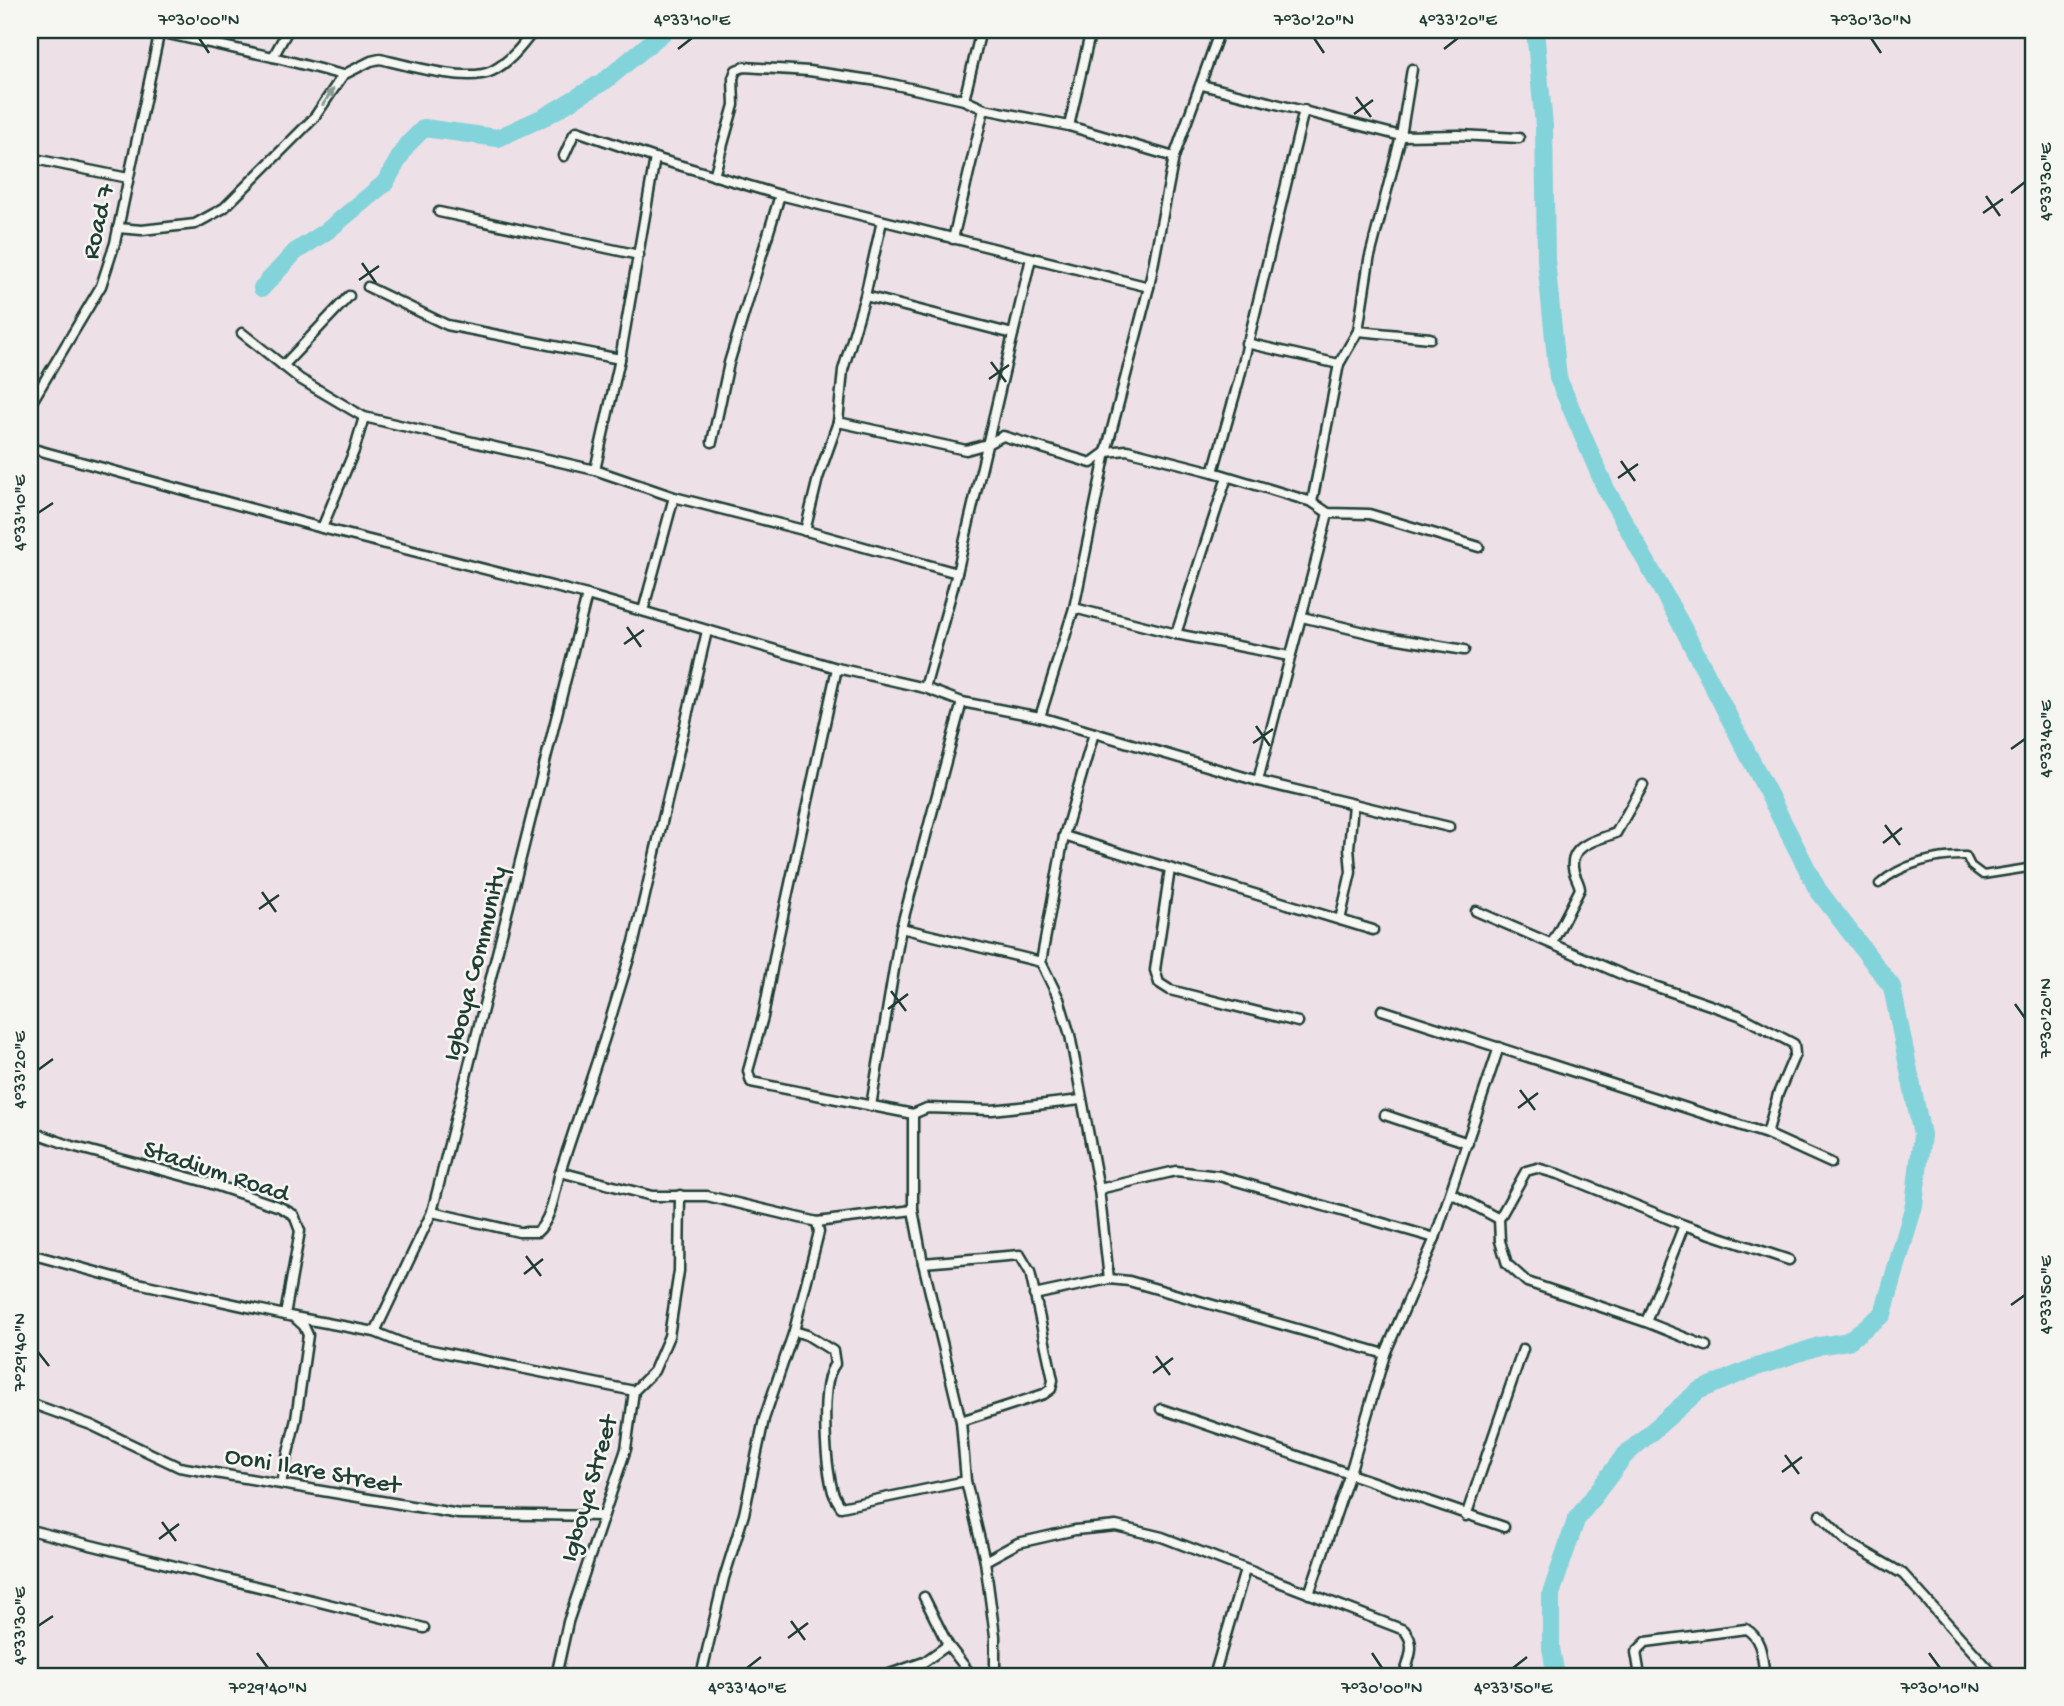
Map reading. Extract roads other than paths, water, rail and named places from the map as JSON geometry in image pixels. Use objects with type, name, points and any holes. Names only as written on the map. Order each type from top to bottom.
[{"type":"street","points":[[273,57],[288,30]]},
{"type":"street","points":[[118,228],[142,230],[195,224],[224,208],[314,118],[343,75],[371,61],[380,60],[446,74],[489,73],[505,63],[534,30]]},
{"type":"street","points":[[964,100],[981,30]]},
{"type":"street","points":[[1040,717],[1074,608],[1107,452],[1149,287],[1174,157],[1220,30]]},
{"type":"street","points":[[160,31],[343,75]]},
{"type":"street","name":"Road 7","points":[[30,405],[101,286],[118,228],[160,31]]},
{"type":"street","points":[[1069,126],[1090,34]]},
{"type":"street","points":[[715,176],[734,105],[733,78],[736,70],[744,67],[809,71],[878,81],[964,100],[985,109],[1069,126],[1174,157]]},
{"type":"street","points":[[1312,502],[1339,364],[1358,331],[1368,260],[1401,136],[1412,69]]},
{"type":"street","points":[[1202,85],[1401,136],[1519,138]]},
{"type":"street","points":[[953,239],[985,109]]},
{"type":"street","points":[[1213,472],[1239,380],[1304,110]]},
{"type":"street","points":[[565,156],[573,134],[578,131],[656,158],[780,195],[1149,287]]},
{"type":"street","points":[[30,158],[128,177]]},
{"type":"street","points":[[596,470],[620,359],[656,158]]},
{"type":"street","points":[[712,442],[729,363],[780,195]]},
{"type":"street","points":[[439,212],[639,256]]},
{"type":"street","points":[[805,531],[818,478],[838,422],[843,370],[882,221]]},
{"type":"street","points":[[925,688],[957,573],[1031,258]]},
{"type":"street","points":[[368,287],[447,325],[620,359]]},
{"type":"street","points":[[283,366],[349,296]]},
{"type":"street","points":[[864,296],[1013,334]]},
{"type":"street","points":[[1358,331],[1430,338]]},
{"type":"street","points":[[242,333],[300,379],[364,416],[596,470],[674,497],[957,573]]},
{"type":"street","points":[[1246,343],[1339,364]]},
{"type":"street","points":[[323,528],[354,451],[364,416]]},
{"type":"street","points":[[838,422],[966,450],[1003,436],[1091,463],[1107,452],[1127,450],[1312,502],[1328,513],[1369,514],[1479,548]]},
{"type":"street","points":[[30,448],[323,528],[587,595],[836,668],[925,688],[962,702],[1040,717],[1258,781],[1449,827]]},
{"type":"street","points":[[1176,634],[1227,477]]},
{"type":"street","points":[[643,611],[674,497]]},
{"type":"street","points":[[1258,781],[1328,513]]},
{"type":"street","name":"Igboya Community","points":[[375,1332],[432,1212],[587,595]]},
{"type":"street","points":[[1074,608],[1176,634],[1289,656]]},
{"type":"street","points":[[1302,617],[1381,636],[1464,650]]},
{"type":"street","points":[[432,1212],[520,1232],[537,1232],[542,1228],[634,942],[707,631]]},
{"type":"street","points":[[836,668],[763,1017],[748,1071],[751,1082],[913,1114],[927,1108],[992,1110],[1081,1100]]},
{"type":"street","points":[[871,1106],[901,928],[962,702]]},
{"type":"street","points":[[1094,733],[1064,836],[1041,962],[1059,999],[1070,1035],[1098,1189],[1109,1279]]},
{"type":"street","points":[[1552,943],[1580,889],[1573,870],[1574,860],[1584,844],[1616,833],[1643,785]]},
{"type":"street","points":[[1340,920],[1350,872],[1353,804]]},
{"type":"street","points":[[1064,836],[1373,930]]},
{"type":"street","points":[[1879,884],[1891,873],[1932,859],[1952,856],[1966,856],[1971,866],[1983,875],[2034,867]]},
{"type":"street","points":[[1170,869],[1155,970],[1160,983],[1171,990],[1298,1022]]},
{"type":"street","points":[[1476,911],[1628,976],[1739,1015],[1794,1044],[1795,1054],[1767,1134]]},
{"type":"street","points":[[901,928],[1041,962]]},
{"type":"street","points":[[1382,1010],[1767,1134],[1830,1163]]},
{"type":"street","points":[[1309,1594],[1350,1474],[1385,1354],[1435,1238],[1499,1047]]},
{"type":"street","points":[[913,1114],[913,1210],[961,1421],[966,1481],[985,1561],[995,1636],[995,1676]]},
{"type":"street","points":[[1385,1115],[1468,1143]]},
{"type":"street","name":"Stadium Road","points":[[30,1131],[72,1146],[206,1182],[279,1207],[294,1215],[300,1231],[289,1316]]},
{"type":"street","points":[[1706,1346],[1646,1322],[1527,1282],[1507,1264],[1500,1241],[1499,1219],[1525,1171],[1537,1168],[1561,1175],[1684,1225],[1789,1260]]},
{"type":"street","points":[[1098,1189],[1176,1171],[1219,1176],[1435,1238]]},
{"type":"street","points":[[560,1172],[652,1196],[707,1196],[817,1222],[913,1210]]},
{"type":"street","points":[[1451,1193],[1499,1219]]},
{"type":"street","name":"Igboya Street","points":[[556,1676],[568,1622],[626,1449],[634,1391],[654,1371],[669,1336],[679,1271],[680,1195]]},
{"type":"street","points":[[701,1676],[724,1578],[744,1514],[764,1419],[794,1331],[819,1233],[817,1222]]},
{"type":"street","points":[[1646,1322],[1684,1225]]},
{"type":"street","points":[[30,1254],[133,1282],[375,1332],[407,1345],[634,1391]]},
{"type":"street","points":[[923,1263],[1020,1255],[1030,1272],[1053,1380],[1051,1390],[961,1421]]},
{"type":"street","points":[[1034,1295],[1109,1279],[1129,1281],[1385,1354]]},
{"type":"street","points":[[281,1483],[296,1419],[308,1335],[303,1326],[289,1316]]},
{"type":"street","points":[[794,1331],[833,1350],[835,1364],[826,1391],[827,1445],[831,1486],[841,1507],[966,1481]]},
{"type":"street","points":[[1466,1516],[1523,1349]]},
{"type":"street","name":"Ooni Ilare Street","points":[[30,1403],[91,1425],[179,1466],[459,1514],[602,1516]]},
{"type":"street","points":[[1161,1409],[1504,1527]]},
{"type":"street","points":[[1820,1514],[1846,1541],[1903,1574],[1995,1676]]},
{"type":"street","points":[[985,1561],[1018,1543],[1075,1530],[1116,1526],[1163,1537],[1404,1630],[1410,1636],[1412,1645],[1404,1676]]},
{"type":"street","points":[[30,1530],[424,1628]]},
{"type":"street","points":[[1214,1676],[1245,1570]]},
{"type":"street","points":[[924,1597],[948,1645],[972,1676]]},
{"type":"street","points":[[1640,1676],[1636,1652],[1646,1642],[1746,1629],[1755,1635],[1759,1644],[1765,1676]]},
{"type":"street","points":[[888,1675],[924,1662],[948,1645]]},
{"type":"waterway","points":[[262,288],[295,252],[327,231],[385,183],[406,146],[424,128],[498,138],[546,116],[606,80],[666,30]]},
{"type":"waterway","points":[[1535,30],[1544,126],[1546,260],[1558,378],[1605,487],[1683,628],[1818,890],[1892,987],[1922,1135],[1914,1205],[1883,1314],[1848,1341],[1819,1346],[1748,1370],[1698,1391],[1624,1456],[1576,1520],[1551,1594],[1551,1648],[1556,1676]]}]
